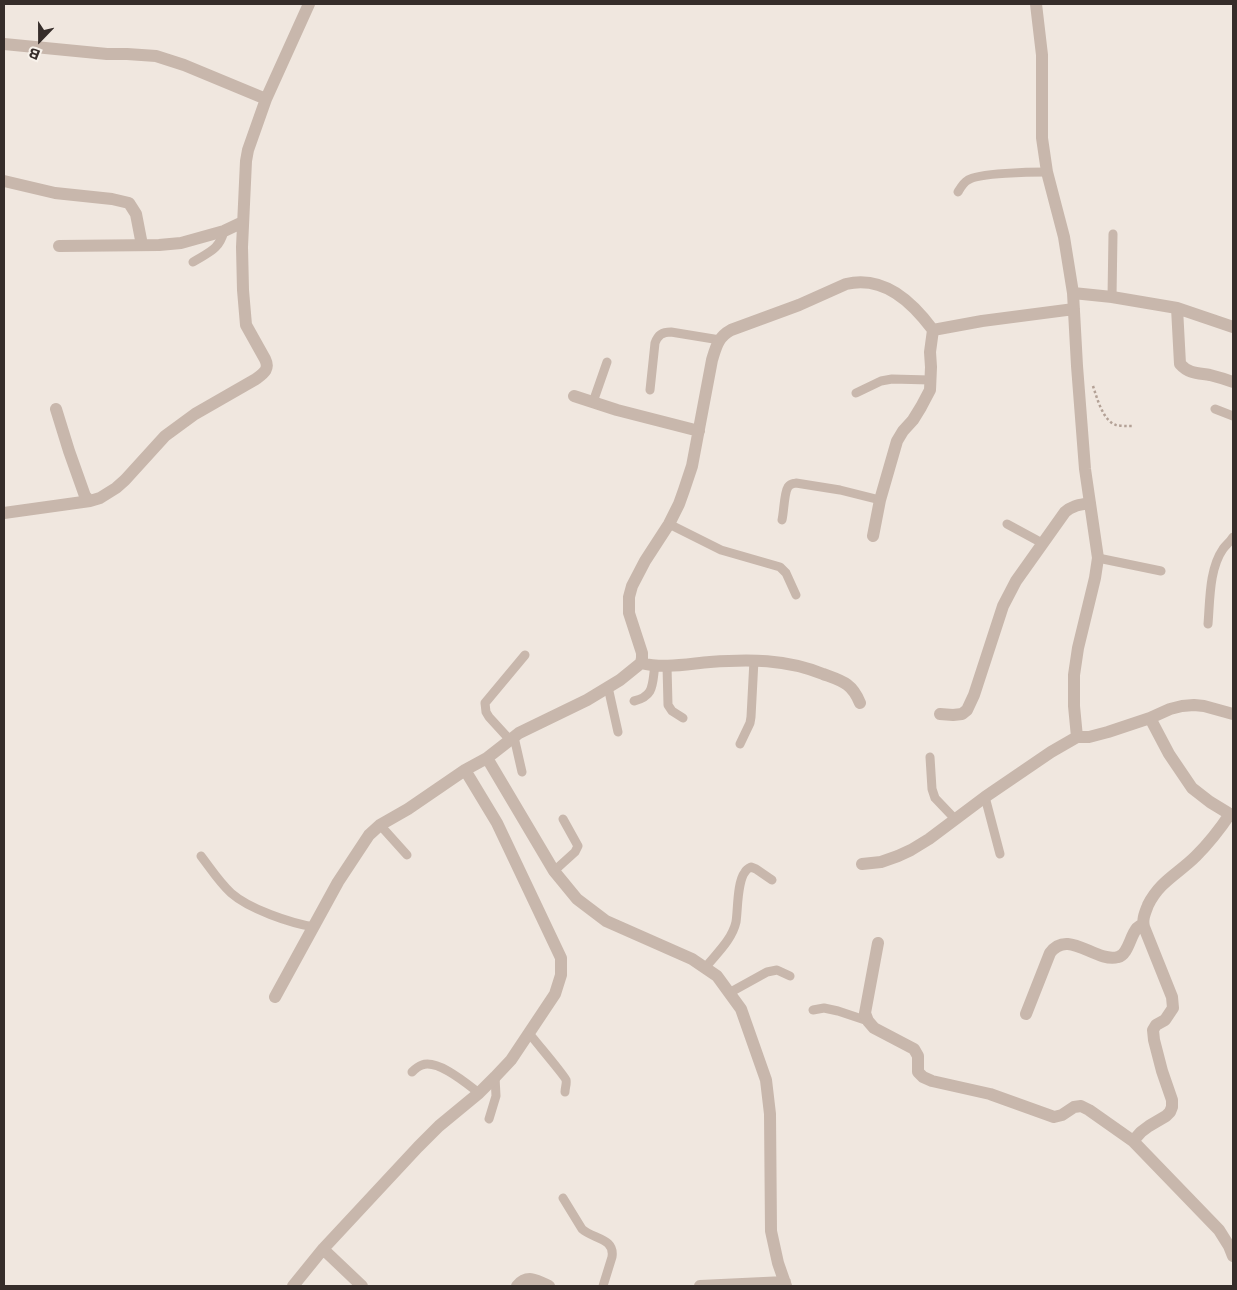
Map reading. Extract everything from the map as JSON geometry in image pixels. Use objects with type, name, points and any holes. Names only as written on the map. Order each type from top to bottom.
[{"type":"street","points":[[4,513],[100,498],[125,480],[165,436],[195,414],[256,380],[267,369],[266,359],[246,325],[242,256],[246,161],[266,99],[309,4]]},
{"type":"street","points":[[1036,4],[1042,55],[1042,138],[1047,172],[1064,237],[1073,293],[1084,450],[1098,558],[1078,648],[1074,675],[1074,706],[1078,736]]},
{"type":"street","points":[[4,44],[107,54],[156,56],[184,65],[266,99]]},
{"type":"street","points":[[4,181],[55,193],[112,199],[129,203],[136,214],[142,245]]},
{"type":"street","points":[[58,246],[181,243],[243,222]]},
{"type":"street","points":[[275,997],[338,882],[369,835],[380,825],[408,809],[519,733],[587,700],[620,680],[641,663],[642,653],[629,613],[629,597],[644,561],[669,524],[679,504],[692,466],[712,360],[724,334],[799,305],[846,284],[866,282],[881,285],[895,292],[920,313],[933,330],[928,397],[897,441],[880,500],[873,536]]},
{"type":"street","points":[[1073,293],[1112,297],[1177,308],[1233,328]]},
{"type":"street","points":[[1177,308],[1180,364],[1187,371],[1233,382]]},
{"type":"street","points":[[933,330],[982,321],[1074,309]]},
{"type":"street","points":[[574,396],[617,410],[699,431]]},
{"type":"street","points":[[56,409],[80,485],[85,496],[90,501]]},
{"type":"street","points":[[940,714],[962,714],[968,710],[1003,606],[1016,581],[1056,522],[1070,508],[1090,503]]},
{"type":"street","points":[[641,663],[661,666],[754,660],[806,667],[849,686],[855,691],[860,703]]},
{"type":"street","points":[[862,864],[881,862],[911,850],[1050,752],[1078,736],[1089,737],[1108,732],[1170,709],[1194,705],[1233,714]]},
{"type":"street","points":[[1026,1014],[1054,947],[1062,943],[1070,944],[1097,955],[1121,957],[1139,928],[1155,893],[1165,882],[1195,858],[1232,815],[1210,802],[1192,788],[1169,754],[1150,718]]},
{"type":"street","points":[[474,764],[577,899],[606,921],[692,959],[717,976],[741,1009],[766,1080],[770,1114],[771,1230],[778,1263],[785,1284],[700,1286]]},
{"type":"street","points":[[292,1286],[323,1249],[418,1147],[439,1126],[495,1078],[511,1060],[555,994],[561,975],[561,958],[497,823],[474,764]]},
{"type":"street","points":[[1133,1141],[1141,1132],[1166,1116],[1172,1107],[1172,1100],[1154,1040],[1154,1030],[1156,1025],[1165,1020],[1173,1008],[1172,997],[1139,928]]},
{"type":"street","points":[[878,942],[865,1013],[868,1021],[874,1028],[914,1049],[918,1056],[918,1072],[923,1078],[990,1094],[1054,1117],[1081,1106],[1089,1110],[1133,1141],[1219,1230],[1233,1256]]},
{"type":"street","points":[[323,1249],[362,1286]]},
{"type":"street","points":[[517,1286],[522,1280],[527,1279],[549,1286]]},
{"type":"lane","points":[[958,192],[962,184],[969,178],[1047,172]]},
{"type":"lane","points":[[192,262],[218,246],[222,240],[224,230]]},
{"type":"lane","points":[[1112,297],[1114,234]]},
{"type":"lane","points":[[650,390],[655,342],[660,333],[671,332],[720,340]]},
{"type":"lane","points":[[592,402],[606,362]]},
{"type":"lane","points":[[856,393],[881,380],[930,380]]},
{"type":"lane","points":[[1215,409],[1233,416]]},
{"type":"lane","points":[[782,520],[786,492],[791,484],[840,490],[880,500]]},
{"type":"lane","points":[[669,524],[721,550],[780,567],[786,573],[796,596]]},
{"type":"lane","points":[[1007,524],[1042,543]]},
{"type":"lane","points":[[1208,624],[1210,586],[1216,563],[1222,550],[1233,537]]},
{"type":"lane","points":[[1098,558],[1161,571]]},
{"type":"lane","points":[[522,772],[512,738],[489,717],[486,712],[485,703],[525,654]]},
{"type":"lane","points":[[740,744],[751,718],[754,660]]},
{"type":"lane","points":[[634,701],[643,699],[650,692],[661,666]]},
{"type":"lane","points":[[661,666],[668,705],[672,711],[683,718]]},
{"type":"lane","points":[[608,687],[618,732]]},
{"type":"lane","points":[[930,757],[932,789],[935,798],[955,819]]},
{"type":"lane","points":[[985,797],[1000,854]]},
{"type":"lane","points":[[554,871],[578,846],[563,819]]},
{"type":"lane","points":[[380,825],[407,855]]},
{"type":"lane","points":[[201,856],[232,894],[285,920],[314,927]]},
{"type":"lane","points":[[705,968],[729,939],[733,931],[741,882],[745,871],[751,867],[772,880]]},
{"type":"lane","points":[[729,993],[767,972],[777,970],[790,976]]},
{"type":"lane","points":[[813,1010],[824,1008],[868,1021]]},
{"type":"lane","points":[[529,1033],[564,1075],[566,1081],[565,1092]]},
{"type":"lane","points":[[412,1072],[422,1065],[444,1069],[460,1077],[479,1093]]},
{"type":"lane","points":[[489,1119],[496,1096],[495,1078]]},
{"type":"lane","points":[[563,1198],[582,1230],[610,1244],[613,1253],[603,1286]]},
{"type":"path","points":[[1091,382],[1110,422],[1115,425],[1133,426]]}]
